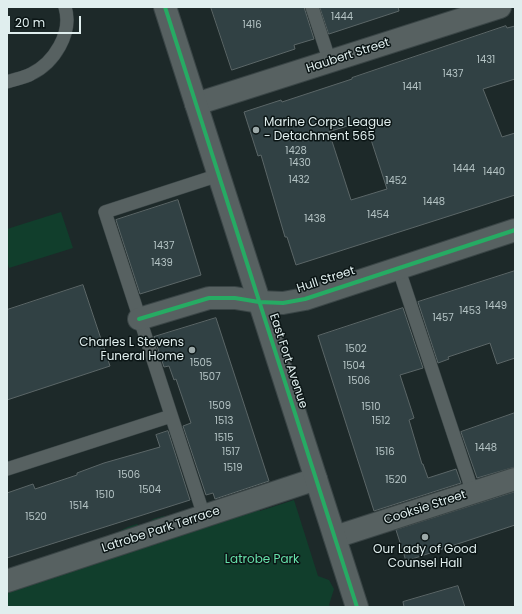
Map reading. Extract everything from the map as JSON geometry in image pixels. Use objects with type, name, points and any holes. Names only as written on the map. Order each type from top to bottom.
[{"type":"street","name":"East Fort Avenue","points":[[164,7],[357,607]]},
{"type":"street","name":"Haubert Street","points":[[196,104],[500,7]]},
{"type":"street","name":"Hull Street","points":[[139,319],[208,298],[235,298],[259,302],[282,303],[305,299],[398,267],[515,230]]},
{"type":"street","name":"Latrobe Park Terrace","points":[[7,582],[316,479]]},
{"type":"street","name":"Cooksie Street","points":[[335,537],[515,479]]},
{"type":"lane","points":[[7,82],[31,74],[49,62],[58,48],[66,30],[65,7]]},
{"type":"lane","points":[[312,7],[330,62]]},
{"type":"lane","points":[[204,516],[105,212],[219,175]]},
{"type":"lane","points":[[398,267],[473,493]]},
{"type":"lane","points":[[7,469],[171,416]]},
{"type":"green space","points":[[61,212],[73,248],[9,268],[7,261],[7,229]]},
{"type":"green space","name":"Latrobe Park","points":[[294,500],[318,576],[329,580],[334,589],[329,605],[331,607],[7,607],[7,589],[128,527],[137,524],[142,529],[148,526],[153,519],[164,516],[209,527],[256,506],[260,511]]},
{"type":"building","points":[[211,7],[304,7],[314,39],[294,45],[295,49],[232,70]]},
{"type":"building","points":[[320,7],[398,7],[399,11],[329,34]]},
{"type":"building","points":[[506,26],[507,28],[515,26],[515,79],[483,89],[502,137],[515,133],[515,195],[296,265],[287,237],[285,237],[261,155],[258,156],[244,112],[281,100],[282,102]],"holes":[[[365,121],[387,189],[351,200],[329,132]]]},
{"type":"building","points":[[178,200],[201,275],[140,294],[116,220]]},
{"type":"building","points":[[515,271],[515,358],[497,364],[490,343],[448,357],[449,359],[438,363],[418,302]]},
{"type":"building","points":[[83,285],[110,366],[7,400],[7,310]]},
{"type":"building","points":[[403,308],[423,368],[400,375],[414,418],[409,420],[422,464],[428,478],[456,469],[461,483],[374,511],[318,336]]},
{"type":"building","points":[[216,318],[269,481],[215,499],[213,493],[206,495],[183,426],[191,423],[176,379],[174,380],[169,366],[164,367],[154,337]]},
{"type":"building","points":[[515,413],[515,467],[477,478],[461,432]]},
{"type":"building","points":[[168,431],[190,500],[7,558],[7,493],[33,484],[35,489],[77,475],[77,473],[104,463],[160,447],[156,435]]},
{"type":"building","points":[[515,492],[515,525],[406,561],[396,530]]},
{"type":"building","points":[[458,586],[465,607],[404,607],[403,602]]},
{"type":"cycle path","points":[[165,7],[357,607]]},
{"type":"cycle path","points":[[139,319],[209,298],[235,298],[259,302],[283,303],[305,299],[515,230]]},
{"type":"place","name":"Marine Corps League - Detachment 565","points":[[256,130]]},
{"type":"place","name":"Charles L Stevens Funeral Home","points":[[192,350]]},
{"type":"place","name":"Our Lady of Good Counsel Hall","points":[[425,537]]}]
